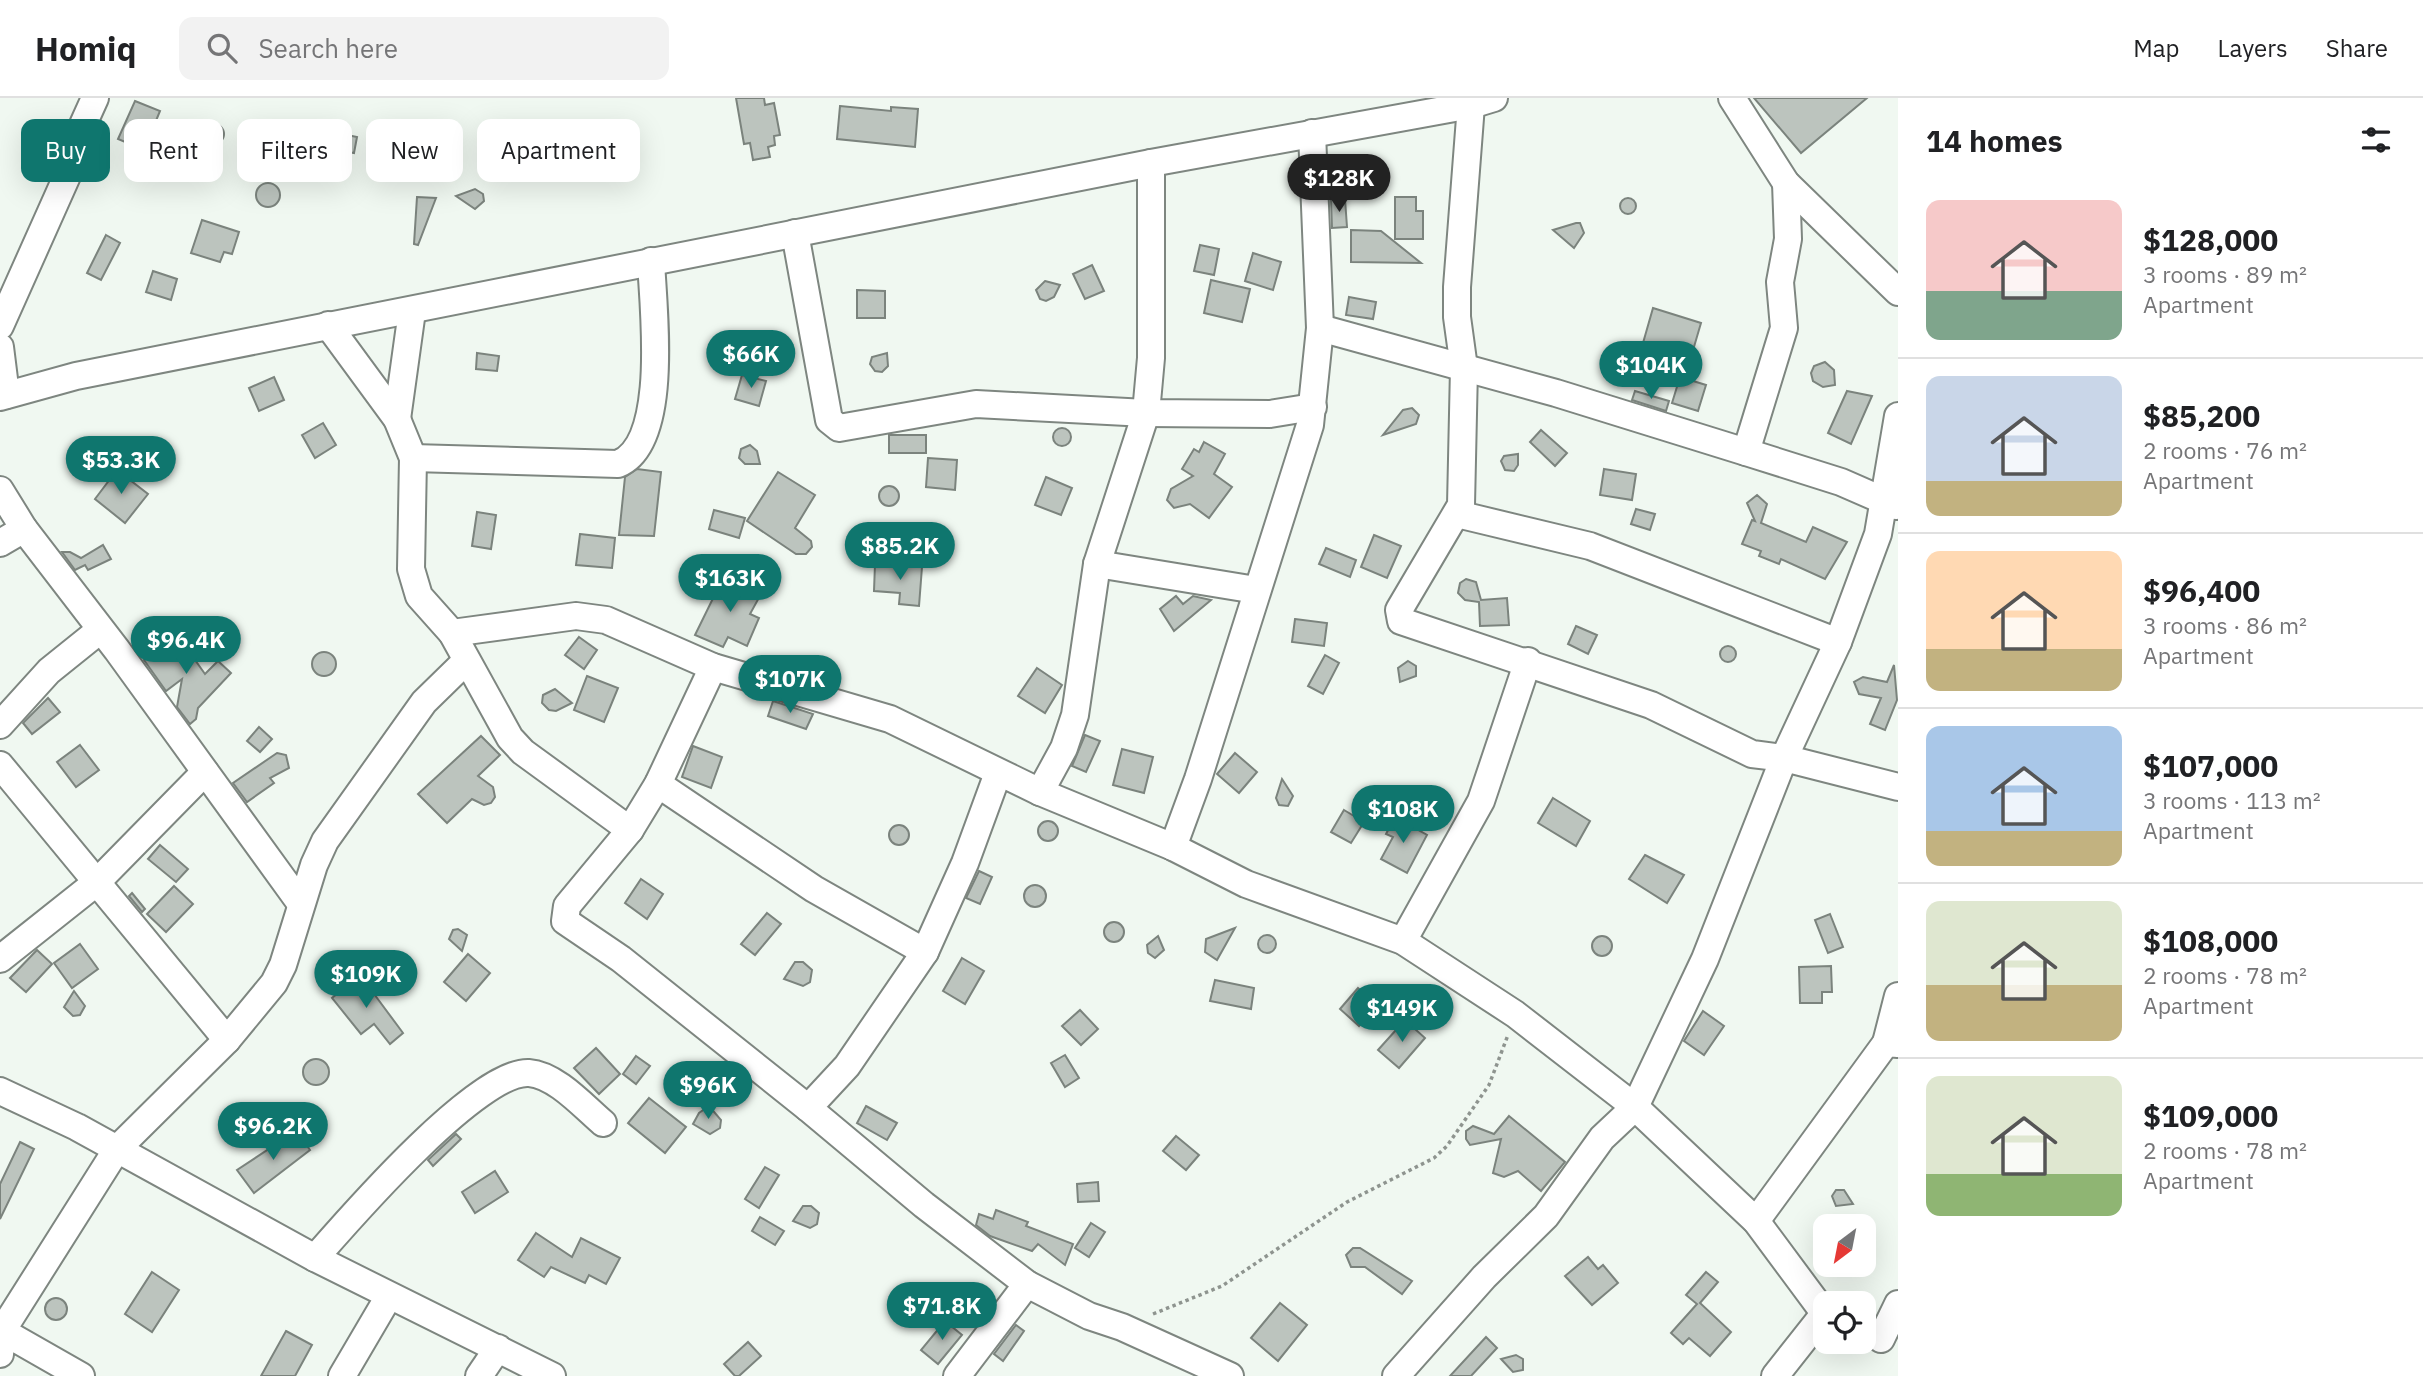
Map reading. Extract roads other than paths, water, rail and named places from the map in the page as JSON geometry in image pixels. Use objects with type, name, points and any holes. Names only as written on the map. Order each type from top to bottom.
[{"type":"street","points":[[0,326],[67,176],[72,149],[95,98]]},
{"type":"street","points":[[1732,98],[1786,183],[1898,292]]},
{"type":"street","points":[[0,347],[3,396],[76,376],[412,311],[651,261],[1483,101],[1457,287],[1457,317],[1464,368],[1462,493],[1457,514],[1399,610],[1398,617],[1404,623],[1528,661],[1651,705],[1740,750],[1784,758],[1898,787]]},
{"type":"street","points":[[1173,847],[1198,779],[1310,425],[1320,328],[1312,133]]},
{"type":"street","points":[[1040,792],[1064,748],[1075,715],[1097,564],[1146,413],[1151,358],[1151,163]]},
{"type":"street","points":[[1746,452],[1784,328],[1780,282],[1788,239],[1786,183]]},
{"type":"street","points":[[794,233],[829,420],[835,427],[844,428],[975,404],[1146,413],[1270,414],[1313,407]]},
{"type":"street","points":[[413,458],[618,464],[627,460],[635,453],[646,433],[655,372],[651,261]]},
{"type":"street","points":[[397,419],[412,311]]},
{"type":"street","points":[[328,326],[397,419],[413,458],[411,569],[415,586],[425,605],[452,632],[510,738],[523,752],[630,830]]},
{"type":"street","points":[[1320,328],[1746,452],[1841,482],[1890,503]]},
{"type":"street","points":[[1396,1376],[1485,1277],[1546,1216],[1602,1138],[1635,1107],[1705,959],[1784,758],[1838,642],[1890,503],[1898,416]]},
{"type":"street","points":[[0,490],[24,529],[301,904]]},
{"type":"street","points":[[1457,514],[1590,545],[1838,642]]},
{"type":"street","points":[[0,543],[24,529]]},
{"type":"street","points":[[1097,564],[1256,590]]},
{"type":"street","points":[[452,632],[591,616],[713,667],[890,719],[998,773],[1173,847],[1246,884],[1403,942],[1515,1014],[1635,1107],[1756,1222],[1813,1298]]},
{"type":"street","points":[[0,725],[49,671],[100,630]]},
{"type":"street","points":[[81,1376],[1,1343],[117,1149],[227,1040],[274,983],[283,965],[301,904],[326,841],[424,702],[466,661]]},
{"type":"street","points":[[1403,942],[1481,801],[1528,661]]},
{"type":"street","points":[[713,667],[658,784],[630,830],[567,906],[565,921],[621,959],[808,1108],[924,1206],[1027,1284],[1089,1316],[1122,1327],[1230,1376]]},
{"type":"street","points":[[0,765],[227,1040]]},
{"type":"street","points":[[0,959],[97,882],[205,772]]},
{"type":"street","points":[[808,1108],[847,1066],[925,952],[965,863],[998,773]]},
{"type":"street","points":[[658,784],[814,889],[925,952]]},
{"type":"street","points":[[1756,1222],[1892,1043],[1898,996]]},
{"type":"street","points":[[315,1258],[394,1169],[499,1080],[527,1073],[546,1077],[603,1123]]},
{"type":"street","points":[[0,1091],[117,1149],[315,1258],[552,1376]]},
{"type":"street","points":[[957,1376],[1027,1284]]},
{"type":"street","points":[[342,1376],[389,1296]]},
{"type":"street","points":[[1881,1340],[1898,1304]]},
{"type":"street","points":[[1775,1376],[1813,1329]]},
{"type":"street","points":[[479,1376],[498,1348]]}]
